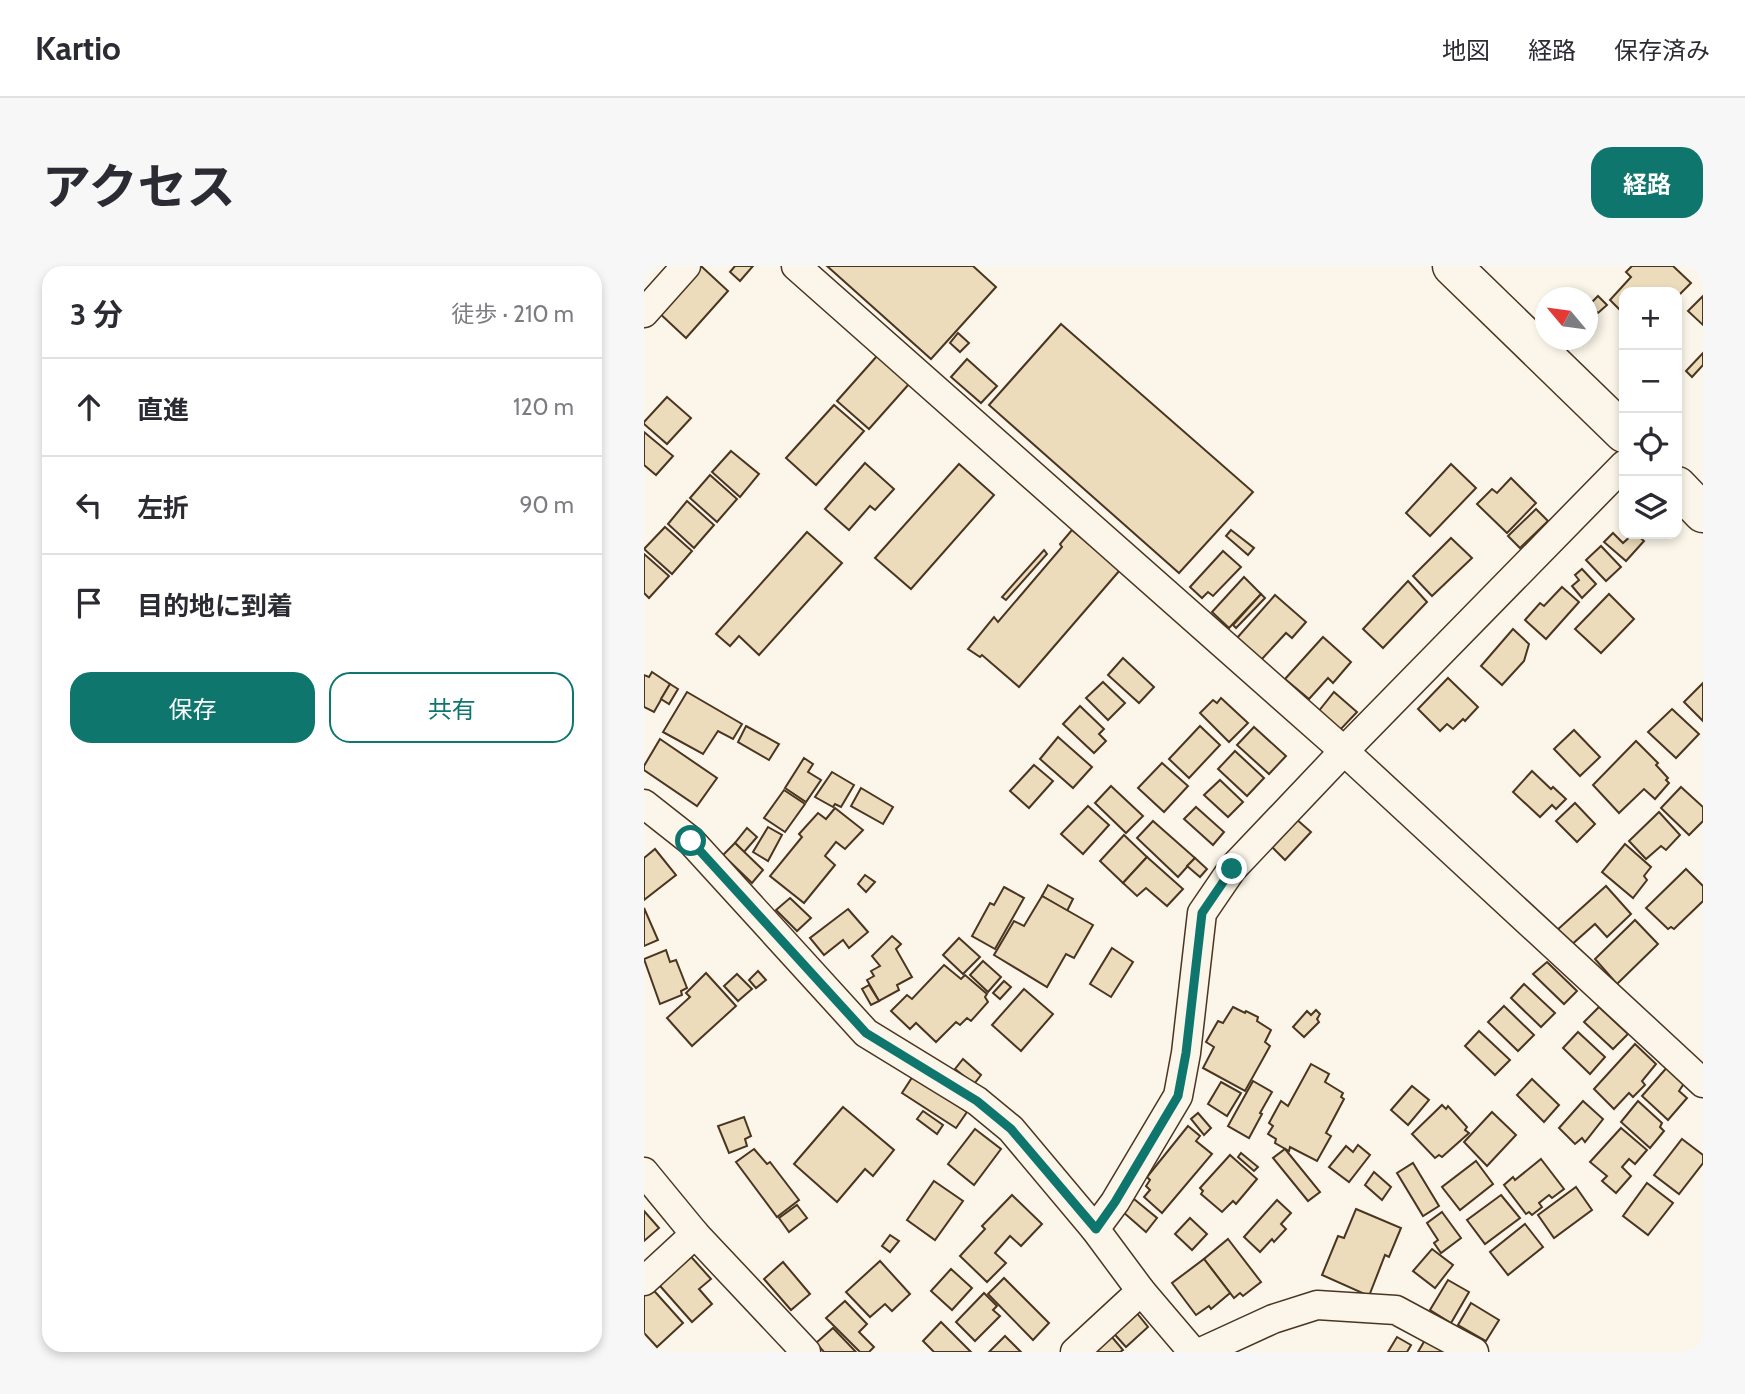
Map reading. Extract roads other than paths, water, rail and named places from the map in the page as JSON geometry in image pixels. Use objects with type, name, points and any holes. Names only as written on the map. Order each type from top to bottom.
[{"type":"main road","points":[[1461,269],[1619,428]]},
{"type":"main road","points":[[1682,491],[1703,513]]},
{"type":"street","points":[[644,313],[686,266]]},
{"type":"street","points":[[796,266],[1343,751],[1703,1083]]},
{"type":"street","points":[[1096,1229],[1178,1096],[1186,1053],[1202,913],[1232,869],[1343,751],[1619,470]]},
{"type":"street","points":[[644,804],[691,841],[866,1033],[977,1101],[1011,1129],[1096,1229],[1141,1291],[1193,1352]]},
{"type":"street","points":[[644,1172],[695,1234],[806,1352]]},
{"type":"street","points":[[644,1281],[695,1234]]},
{"type":"street","points":[[1075,1352],[1141,1291]]},
{"type":"street","points":[[1201,1352],[1273,1319],[1317,1305],[1395,1310],[1475,1352]]}]
